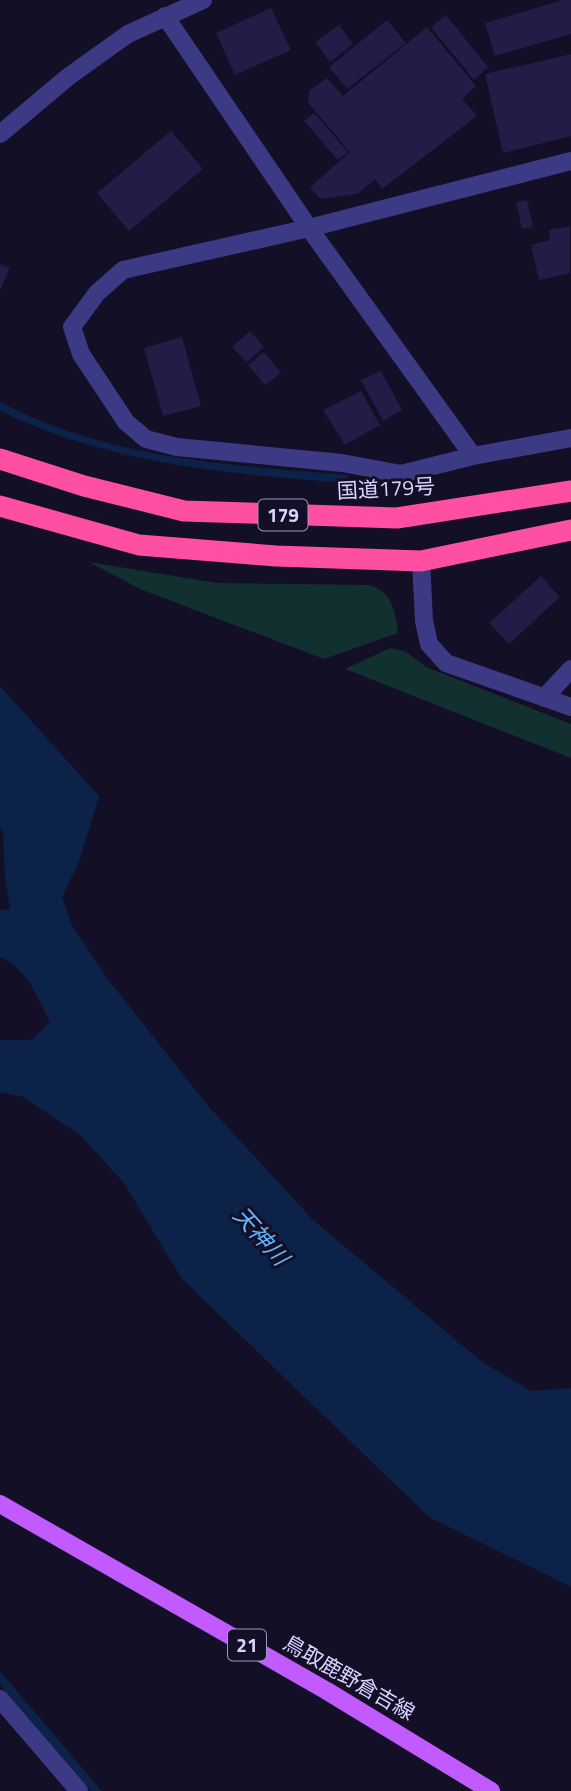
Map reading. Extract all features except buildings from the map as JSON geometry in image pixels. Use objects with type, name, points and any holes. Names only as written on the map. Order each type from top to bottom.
[{"type":"highway","name":"国道179号","points":[[0,458],[84,486],[184,511],[397,518],[571,491]]},
{"type":"highway","name":"179","points":[[0,506],[139,545],[276,556],[421,561],[571,530]]},
{"type":"main road","name":"鳥取鹿野倉吉線","points":[[0,1504],[327,1691],[491,1791]]},
{"type":"street","points":[[0,134],[68,77],[128,34],[203,0]]},
{"type":"street","points":[[165,16],[309,228],[473,456]]},
{"type":"street","points":[[571,161],[309,228],[123,270],[97,293],[72,327],[80,354],[126,422],[146,439],[177,447],[342,463],[401,474],[473,456],[571,438]]},
{"type":"street","points":[[421,561],[424,621],[429,644],[446,663],[571,707]]},
{"type":"street","points":[[544,698],[571,668]]},
{"type":"street","points":[[0,1699],[79,1791]]},
{"type":"green space","points":[[89,562],[217,583],[369,585],[388,597],[394,610],[398,633],[324,659],[140,589]]},
{"type":"green space","points":[[390,648],[405,651],[426,667],[571,724],[571,758],[345,669]]},
{"type":"water","points":[[0,402],[41,421],[126,448],[214,463],[348,475],[348,483],[214,470],[127,455],[42,429],[0,411]]},
{"type":"water","name":"天神川","points":[[0,686],[99,796],[79,862],[62,897],[72,925],[110,982],[210,1108],[313,1220],[481,1361],[531,1391],[571,1388],[571,1587],[429,1517],[182,1279],[124,1183],[80,1135],[23,1097],[0,1092],[0,1040],[31,1040],[50,1022],[24,976],[0,957],[0,910],[10,909],[5,878],[3,833],[0,828]]},
{"type":"waterway","points":[[0,1678],[96,1791]]}]
